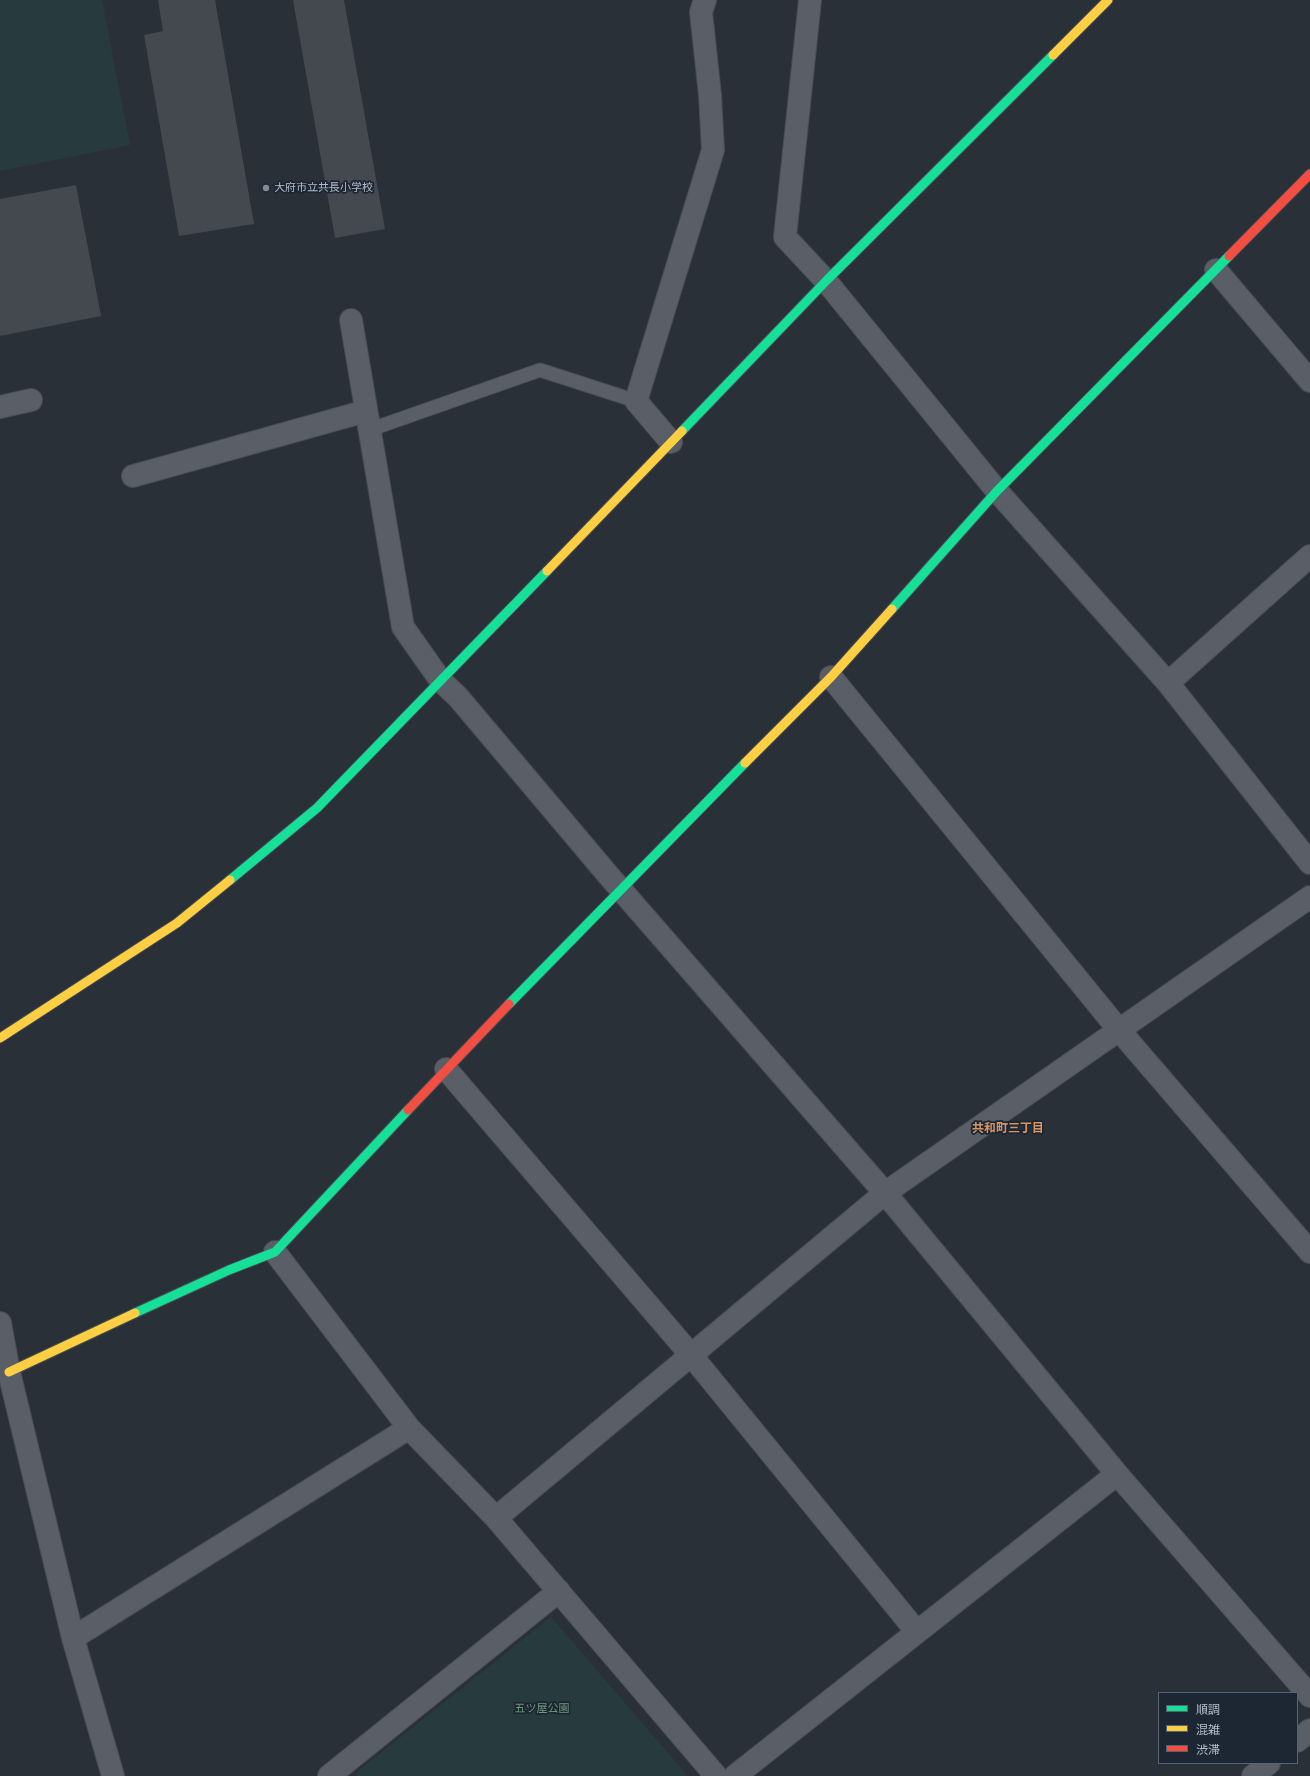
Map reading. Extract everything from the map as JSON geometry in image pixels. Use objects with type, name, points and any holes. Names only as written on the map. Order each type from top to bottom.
[{"type":"street","points":[[671,442],[636,401],[713,150],[710,95],[701,12],[705,0]]},
{"type":"street","points":[[810,0],[785,236],[826,281],[997,491],[1168,683],[1310,863]]},
{"type":"street","points":[[0,1038],[177,923],[316,808],[441,681],[826,281],[1108,0]]},
{"type":"street","points":[[9,1372],[229,1270],[275,1252],[446,1069],[621,889],[831,677],[997,491],[1310,174]]},
{"type":"street","points":[[1216,270],[1310,381]]},
{"type":"street","points":[[351,320],[403,627],[441,681],[458,697],[621,889],[885,1192],[1117,1474],[1310,1696]]},
{"type":"street","points":[[0,407],[31,400]]},
{"type":"street","points":[[133,476],[368,420]]},
{"type":"street","points":[[1168,683],[1310,556]]},
{"type":"street","points":[[831,677],[1119,1030],[1310,1252]]},
{"type":"street","points":[[496,1518],[885,1192],[1310,897]]},
{"type":"street","points":[[446,1069],[691,1355],[917,1632]]},
{"type":"street","points":[[275,1252],[409,1428],[496,1518],[716,1776]]},
{"type":"street","points":[[0,1323],[9,1372],[74,1638],[113,1776]]},
{"type":"street","points":[[74,1638],[409,1428]]},
{"type":"street","points":[[735,1776],[1117,1474]]},
{"type":"street","points":[[330,1776],[559,1591]]},
{"type":"street","points":[[1298,1740],[1310,1730]]},
{"type":"street","points":[[1253,1776],[1268,1764]]},
{"type":"lane","points":[[368,420],[540,370],[636,401]]},
{"type":"green space","points":[[0,0],[102,0],[130,145],[0,171]]},
{"type":"green space","name":"五ツ屋公園","points":[[551,1617],[688,1776],[356,1776],[358,1771]]},
{"type":"building","points":[[158,0],[215,0],[254,224],[179,236],[144,35],[163,31]]},
{"type":"building","points":[[293,0],[344,0],[385,229],[335,238]]},
{"type":"building","points":[[76,185],[101,316],[0,336],[0,199]]},
{"type":"traffic: fast","points":[[682,431],[826,281],[1053,55]]},
{"type":"traffic: fast","points":[[892,609],[997,491],[1229,256]]},
{"type":"traffic: fast","points":[[230,880],[317,808],[547,571]]},
{"type":"traffic: fast","points":[[509,1004],[745,763]]},
{"type":"traffic: fast","points":[[135,1313],[229,1270],[275,1252],[408,1110]]},
{"type":"traffic: slow","points":[[1053,55],[1108,0]]},
{"type":"traffic: slow","points":[[547,571],[682,431]]},
{"type":"traffic: slow","points":[[745,763],[831,677],[892,609]]},
{"type":"traffic: slow","points":[[0,1038],[177,923],[230,880]]},
{"type":"traffic: slow","points":[[9,1372],[135,1313]]},
{"type":"traffic: jam","points":[[1229,256],[1310,174]]},
{"type":"traffic: jam","points":[[408,1110],[509,1004]]},
{"type":"place","name":"大府市立共長小学校","points":[[266,188]]},
{"type":"district","name":"共和町三丁目","points":[[1008,1129]]}]
